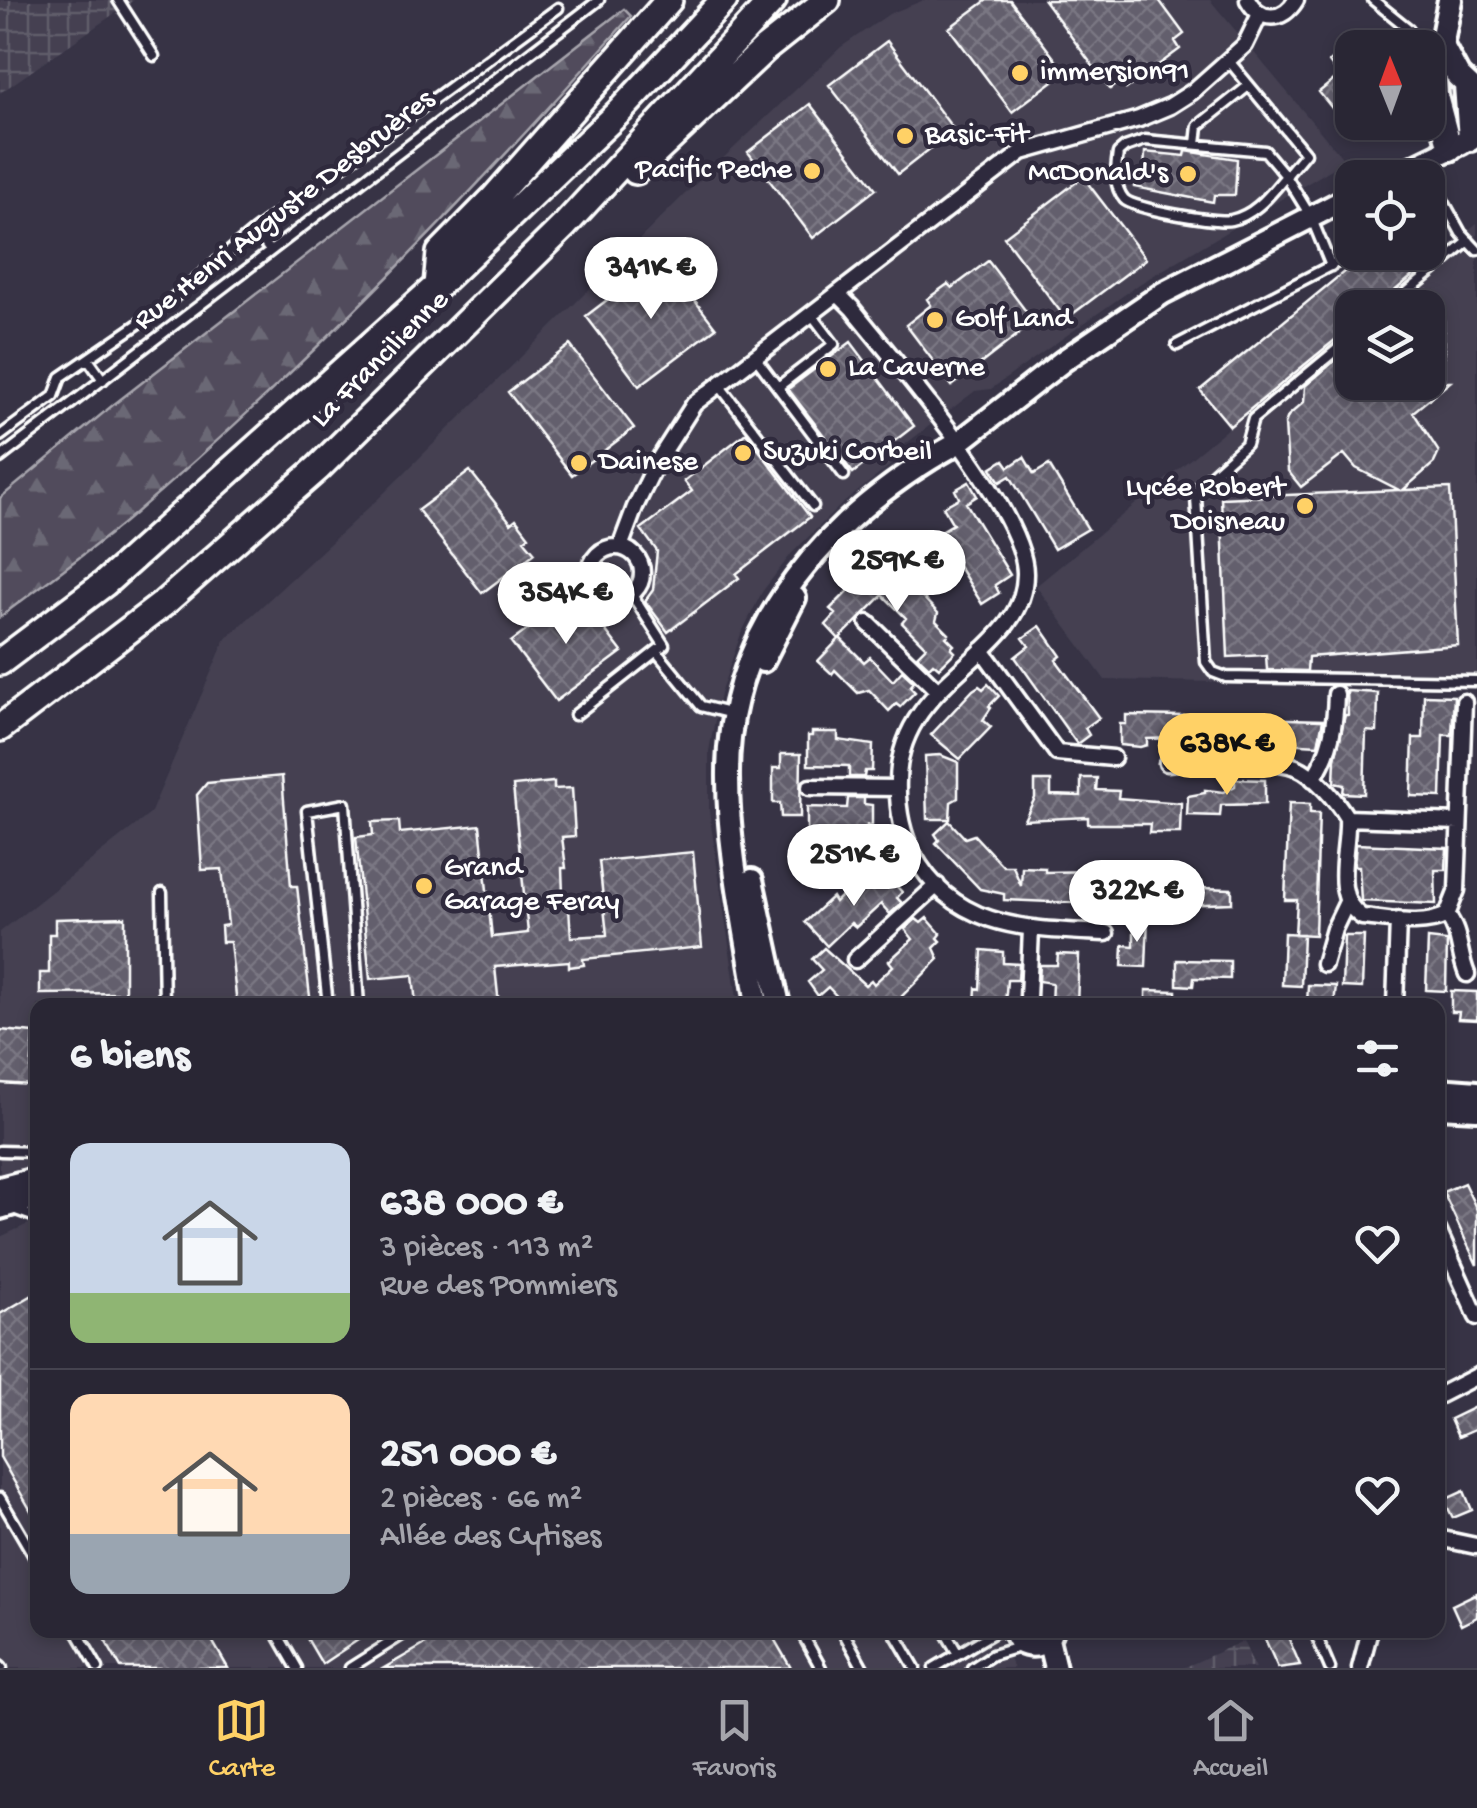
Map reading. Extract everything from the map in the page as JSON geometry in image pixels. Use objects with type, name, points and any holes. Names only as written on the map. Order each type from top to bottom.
[{"type":"highway","points":[[436,286],[440,253],[494,198],[669,0]]},
{"type":"highway","name":"La Francilienne","points":[[0,662],[105,583],[436,286],[620,111],[724,0]]},
{"type":"highway","name":"La Francilienne","points":[[0,728],[162,604],[304,480],[578,211],[773,0]]},
{"type":"highway","points":[[502,287],[530,276],[764,49],[827,0]]},
{"type":"main road","points":[[1444,30],[1450,0]]},
{"type":"main road","points":[[1445,50],[1471,89],[1466,142]]},
{"type":"main road","points":[[1445,110],[1466,142]]},
{"type":"street","points":[[1248,0],[1260,14],[1277,17],[1286,13],[1296,0]]},
{"type":"street","points":[[620,547],[657,462],[694,404],[1022,152],[1139,119],[1170,106],[1245,45],[1260,14]]},
{"type":"street","points":[[1426,160],[1466,142]]},
{"type":"street","points":[[756,998],[728,803],[729,744],[733,714],[764,622],[802,566],[831,534],[870,502],[958,443],[1063,361],[1163,292],[1335,204]]},
{"type":"street","points":[[838,294],[958,443],[1009,521],[1024,558],[1024,590],[1008,623],[937,690],[908,735],[901,753],[898,788],[903,828],[910,847],[936,885],[980,916],[1031,929],[1106,932]]},
{"type":"street","points":[[778,998],[742,832],[738,776],[743,718],[778,628],[805,583],[842,543],[938,467],[958,443]]},
{"type":"street","points":[[620,547],[630,550],[642,567],[643,578],[632,595],[612,600],[602,596],[590,580],[590,569],[598,554],[620,547]]},
{"type":"street","points":[[868,623],[937,690]]},
{"type":"street","points":[[982,650],[1052,749],[1064,756],[1113,758]]},
{"type":"street","points":[[1313,779],[1335,732],[1336,694]]},
{"type":"street","points":[[1447,915],[1457,890],[1459,822],[1470,757],[1464,702]]},
{"type":"street","points":[[1167,763],[1283,764],[1300,770],[1347,818],[1344,887],[1347,902],[1362,917],[1420,922],[1447,915]]},
{"type":"street","points":[[810,787],[898,788]]},
{"type":"street","points":[[1347,818],[1459,822]]},
{"type":"street","points":[[856,960],[936,885]]},
{"type":"street","points":[[1324,964],[1334,928],[1347,902]]},
{"type":"street","points":[[1447,915],[1457,928],[1467,974]]},
{"type":"street","points":[[1395,998],[1398,920]]},
{"type":"street","points":[[1028,998],[1031,929]]},
{"type":"street","points":[[1445,1089],[1477,1092]]},
{"type":"street","points":[[1445,1107],[1477,1109]]},
{"type":"street","points":[[1,1200],[30,1183]]},
{"type":"street","points":[[1,1200],[30,1198]]},
{"type":"street","points":[[1445,1245],[1477,1316]]},
{"type":"street","points":[[1445,1392],[1477,1376]]},
{"type":"street","points":[[1445,1539],[1476,1546]]},
{"type":"street","points":[[1033,1638],[1042,1668]]},
{"type":"street","points":[[1033,1638],[1055,1668]]},
{"type":"street","points":[[1360,1668],[1368,1638]]},
{"type":"lane","points":[[118,0],[154,56]]},
{"type":"lane","name":"Rue Henri Auguste Desbruères","points":[[0,458],[598,0]]},
{"type":"lane","points":[[1373,0],[1409,30]]},
{"type":"lane","points":[[0,436],[54,396],[61,377],[194,284],[255,230],[558,8]]},
{"type":"lane","points":[[1229,61],[1305,153],[1286,176],[1268,200],[1231,220],[1138,209],[1124,199],[1115,180],[1118,153],[1125,146],[1145,140],[1265,152],[1286,176],[1332,266]]},
{"type":"lane","points":[[1196,144],[1198,126],[1247,87]]},
{"type":"lane","points":[[1445,201],[1477,250]]},
{"type":"lane","points":[[255,230],[270,251]]},
{"type":"lane","points":[[1410,290],[1469,241]]},
{"type":"lane","points":[[1176,345],[1335,264]]},
{"type":"lane","points":[[778,386],[834,344],[812,315]]},
{"type":"lane","points":[[1335,351],[1253,419],[1246,444],[1199,486],[1196,496],[1206,662],[1213,672],[1226,677],[1477,681]]},
{"type":"lane","points":[[755,357],[844,474]]},
{"type":"lane","points":[[88,358],[102,380]]},
{"type":"lane","points":[[719,385],[813,506]]},
{"type":"lane","points":[[575,715],[664,645],[632,595]]},
{"type":"lane","points":[[656,651],[701,706],[733,714]]},
{"type":"lane","points":[[327,998],[308,810],[345,804],[358,998]]},
{"type":"lane","points":[[162,894],[164,998]]},
{"type":"lane","points":[[0,1151],[30,1152]]},
{"type":"lane","points":[[1,1200],[30,1214]]},
{"type":"lane","points":[[0,1498],[30,1549]]},
{"type":"lane","points":[[81,1638],[98,1668]]},
{"type":"lane","points":[[280,1638],[297,1668]]},
{"type":"lane","points":[[350,1668],[397,1638]]},
{"type":"lane","points":[[804,1638],[821,1668]]},
{"type":"lane","points":[[846,1638],[863,1668]]},
{"type":"lane","points":[[898,1638],[915,1668]]},
{"type":"lane","points":[[949,1638],[958,1654]]},
{"type":"lane","points":[[934,1668],[985,1638]]},
{"type":"lane","points":[[972,1668],[1033,1638]]},
{"type":"lane","points":[[1317,1638],[1330,1668]]},
{"type":"shaded area","points":[[0,0],[134,0],[0,93]]},
{"type":"shaded area","points":[[924,0],[1210,0],[1344,160],[1335,160],[1335,167],[1141,283],[991,389],[975,391],[899,449],[891,465],[841,505],[792,553],[762,592],[741,634],[720,694],[709,751],[709,811],[737,998],[30,998],[30,1166],[0,1176],[0,932],[150,814],[225,640],[379,498],[684,195],[841,47],[889,14]]},
{"type":"shaded area","name":"Lycée Robert Doisneau","points":[[1477,223],[1477,687],[1105,680],[1036,586],[1335,340],[1335,400],[1445,400],[1445,290],[1395,290],[1419,270],[1445,270],[1445,249]]},
{"type":"shaded area","points":[[30,1223],[30,1638],[999,1638],[1014,1668],[0,1668],[0,1237]]},
{"type":"shaded area","points":[[1243,1641],[1255,1668],[1183,1668]]},
{"type":"green space","points":[[624,9],[631,16],[450,213],[324,340],[127,520],[0,617],[0,498],[113,405]]},
{"type":"building","points":[[987,0],[1010,0],[1065,72],[1012,112],[949,28]]},
{"type":"building","points":[[1044,0],[1159,0],[1184,34],[1175,41],[1180,49],[1126,89],[1119,82],[1110,89]]},
{"type":"building","points":[[887,41],[954,130],[898,174],[829,85]]},
{"type":"building","points":[[1335,79],[1335,112],[1319,92]]},
{"type":"building","name":"Pacific Peche","points":[[810,104],[876,189],[813,238],[748,152]]},
{"type":"building","name":"McDonald's","points":[[1186,151],[1237,159],[1235,195],[1214,195],[1213,202],[1134,187],[1134,177],[1144,171],[1145,152],[1185,156]]},
{"type":"building","points":[[1083,177],[1146,259],[1066,319],[1004,237]]},
{"type":"building","points":[[662,258],[716,328],[639,386],[586,316]]},
{"type":"building","points":[[988,261],[1034,322],[952,386],[906,325],[931,305],[927,299],[948,284],[952,288]]},
{"type":"building","points":[[1420,270],[1396,290],[1335,290],[1335,340],[1230,426],[1200,390],[1345,271]]},
{"type":"building","points":[[851,342],[914,426],[853,473],[788,389]]},
{"type":"building","points":[[570,345],[634,428],[572,475],[508,392]]},
{"type":"building","points":[[1335,361],[1335,400],[1428,400],[1413,412],[1439,452],[1434,463],[1403,490],[1450,488],[1458,645],[1308,657],[1307,671],[1267,670],[1266,655],[1228,657],[1221,498],[1399,490],[1356,468],[1344,454],[1301,487],[1288,471],[1285,424],[1304,402],[1305,386]]},
{"type":"building","points":[[746,433],[810,517],[668,632],[645,601],[653,590],[657,551],[641,529],[692,491],[684,481]]},
{"type":"building","points":[[1024,457],[1034,474],[1049,465],[1088,529],[1054,549],[1010,476],[1000,482],[991,468],[1004,460],[1009,467]]},
{"type":"building","points":[[470,471],[511,523],[516,519],[529,536],[524,540],[535,553],[482,593],[418,510]]},
{"type":"building","points":[[969,482],[977,496],[966,503],[1010,575],[995,585],[999,593],[982,604],[938,533],[953,524],[943,507],[959,498],[955,490]]},
{"type":"building","points":[[907,571],[920,584],[915,589],[938,613],[936,621],[954,645],[951,648],[955,652],[939,668],[933,663],[929,667],[917,656],[926,647],[902,623],[906,618],[883,595],[839,639],[826,625],[836,614],[830,609],[856,583],[861,588],[872,578],[886,592]]},
{"type":"building","points":[[577,593],[622,652],[556,701],[511,642]]},
{"type":"building","points":[[1040,626],[1061,656],[1056,660],[1099,718],[1085,728],[1089,735],[1077,744],[1015,657],[1029,646],[1023,638]]},
{"type":"building","points":[[840,638],[864,662],[870,657],[893,681],[902,671],[914,682],[910,687],[915,692],[900,707],[896,704],[889,711],[869,690],[858,693],[835,670],[832,674],[818,661]]},
{"type":"building","points":[[988,684],[999,696],[983,720],[991,727],[960,759],[931,735],[973,690]]},
{"type":"building","points":[[1347,691],[1378,693],[1377,732],[1366,731],[1364,794],[1343,793],[1344,785],[1334,783],[1335,759],[1348,715]]},
{"type":"building","points":[[1424,695],[1454,696],[1452,735],[1443,735],[1441,797],[1411,796],[1413,738],[1423,738]]},
{"type":"building","points":[[1126,715],[1323,720],[1318,745],[1204,737],[1147,739],[1147,745],[1140,747],[1120,745],[1120,724],[1126,724]]},
{"type":"building","points":[[812,732],[838,732],[838,740],[873,745],[872,771],[865,771],[864,777],[849,777],[849,766],[808,765],[808,736]]},
{"type":"building","points":[[781,754],[801,754],[800,817],[781,817],[780,803],[773,803],[773,768],[781,768]]},
{"type":"building","points":[[940,755],[958,762],[958,798],[951,802],[950,819],[927,819],[925,756]]},
{"type":"building","points":[[282,776],[291,886],[297,886],[310,998],[236,998],[230,942],[222,942],[221,926],[228,925],[222,869],[202,870],[197,795],[207,783]]},
{"type":"building","points":[[1081,778],[1097,778],[1096,790],[1119,791],[1118,798],[1181,803],[1180,833],[1149,833],[1150,824],[1088,824],[1088,817],[1024,820],[1035,798],[1035,781],[1051,781],[1051,795],[1081,796]]},
{"type":"building","points":[[1235,779],[1265,780],[1265,804],[1221,805],[1220,816],[1187,815],[1188,796],[1205,790],[1224,792],[1235,786]]},
{"type":"building","points":[[554,782],[554,789],[572,788],[575,836],[562,837],[566,868],[562,868],[563,894],[568,894],[571,937],[607,935],[599,861],[693,852],[702,947],[583,959],[584,965],[569,967],[569,961],[495,967],[498,998],[415,998],[413,975],[370,979],[356,837],[373,835],[372,822],[399,821],[400,833],[480,825],[492,937],[528,933],[513,786]]},
{"type":"building","points":[[848,798],[864,798],[864,804],[872,805],[872,825],[867,825],[867,829],[856,828],[862,843],[811,841],[811,836],[807,836],[807,807],[847,808]]},
{"type":"building","points":[[1289,803],[1310,804],[1310,813],[1319,813],[1315,935],[1295,934],[1297,900],[1285,900]]},
{"type":"building","points":[[949,821],[965,838],[974,835],[1003,866],[1013,866],[1021,886],[1022,867],[1045,868],[1045,872],[1099,871],[1104,876],[1102,900],[1095,900],[1095,904],[1004,900],[1004,894],[980,889],[936,843],[939,840],[935,834]]},
{"type":"building","points":[[1356,844],[1447,848],[1446,870],[1435,870],[1436,904],[1361,901],[1359,866],[1354,866]]},
{"type":"building","points":[[887,876],[902,892],[897,898],[902,903],[890,914],[881,904],[856,927],[851,923],[827,946],[805,922],[832,897],[835,902],[847,890],[856,893],[870,880],[873,884]]},
{"type":"building","points":[[1179,882],[1202,882],[1202,888],[1232,889],[1232,903],[1179,905]]},
{"type":"building","points":[[1134,916],[1148,916],[1146,967],[1122,966],[1123,945],[1134,946]]},
{"type":"building","points":[[125,917],[125,993],[40,994],[40,973],[49,973],[49,934],[55,934],[55,919]]},
{"type":"building","points":[[927,918],[941,934],[941,941],[934,948],[939,959],[904,998],[838,998],[828,987],[818,996],[808,982],[822,970],[812,959],[824,948],[865,985],[871,980],[874,984],[893,966],[889,961],[913,939],[905,929],[916,919],[921,923]]},
{"type":"building","points":[[1284,933],[1303,934],[1301,986],[1282,985]]},
{"type":"building","points":[[1344,936],[1364,936],[1362,988],[1342,987]]},
{"type":"building","points":[[1428,939],[1447,941],[1446,991],[1426,990]]},
{"type":"building","points":[[982,950],[1003,952],[1003,963],[1019,964],[1018,980],[1007,980],[1006,998],[975,998],[976,988],[980,989]]},
{"type":"building","points":[[1058,954],[1079,955],[1077,998],[1051,998],[1052,983],[1039,981],[1040,965],[1057,965]]},
{"type":"building","points":[[1177,960],[1230,961],[1230,979],[1194,978],[1193,986],[1177,985]]},
{"type":"building","points":[[1308,985],[1336,986],[1335,998],[1307,998]]},
{"type":"building","points":[[1146,990],[1176,991],[1176,998],[1146,998]]},
{"type":"building","points":[[1451,991],[1477,992],[1477,1020],[1458,1019],[1459,1012],[1451,1012]]},
{"type":"building","points":[[0,1030],[30,1033],[30,1085],[0,1083]]},
{"type":"building","points":[[1464,1183],[1477,1210],[1477,1265],[1445,1196],[1445,1191]]},
{"type":"building","points":[[30,1297],[30,1509],[0,1457],[0,1314]]},
{"type":"building","points":[[1477,1406],[1477,1429],[1458,1437],[1450,1419]]},
{"type":"building","points":[[1464,1491],[1472,1510],[1453,1518],[1445,1500]]},
{"type":"building","points":[[1477,1593],[1477,1617],[1461,1625],[1452,1605]]},
{"type":"building","points":[[104,1638],[211,1638],[228,1668],[121,1668]]},
{"type":"building","points":[[307,1638],[361,1638],[322,1664]]},
{"type":"building","points":[[436,1638],[774,1638],[791,1668],[384,1668]]},
{"type":"building","points":[[1265,1638],[1288,1638],[1300,1665],[1278,1668]]},
{"type":"place","name":"immersion91","points":[[1020,73]]},
{"type":"place","name":"Basic-Fit","points":[[905,136]]},
{"type":"place","name":"Pacific Peche","points":[[812,171]]},
{"type":"place","name":"McDonald's","points":[[1188,174]]},
{"type":"place","name":"Golf Land","points":[[935,320]]},
{"type":"place","name":"La Caverne","points":[[828,369]]},
{"type":"place","name":"Suzuki Corbeil","points":[[743,453]]},
{"type":"place","name":"Dainese","points":[[579,463]]},
{"type":"place","name":"Lycée Robert Doisneau","points":[[1305,506]]},
{"type":"place","name":"Grand Garage Feray","points":[[424,886]]}]
